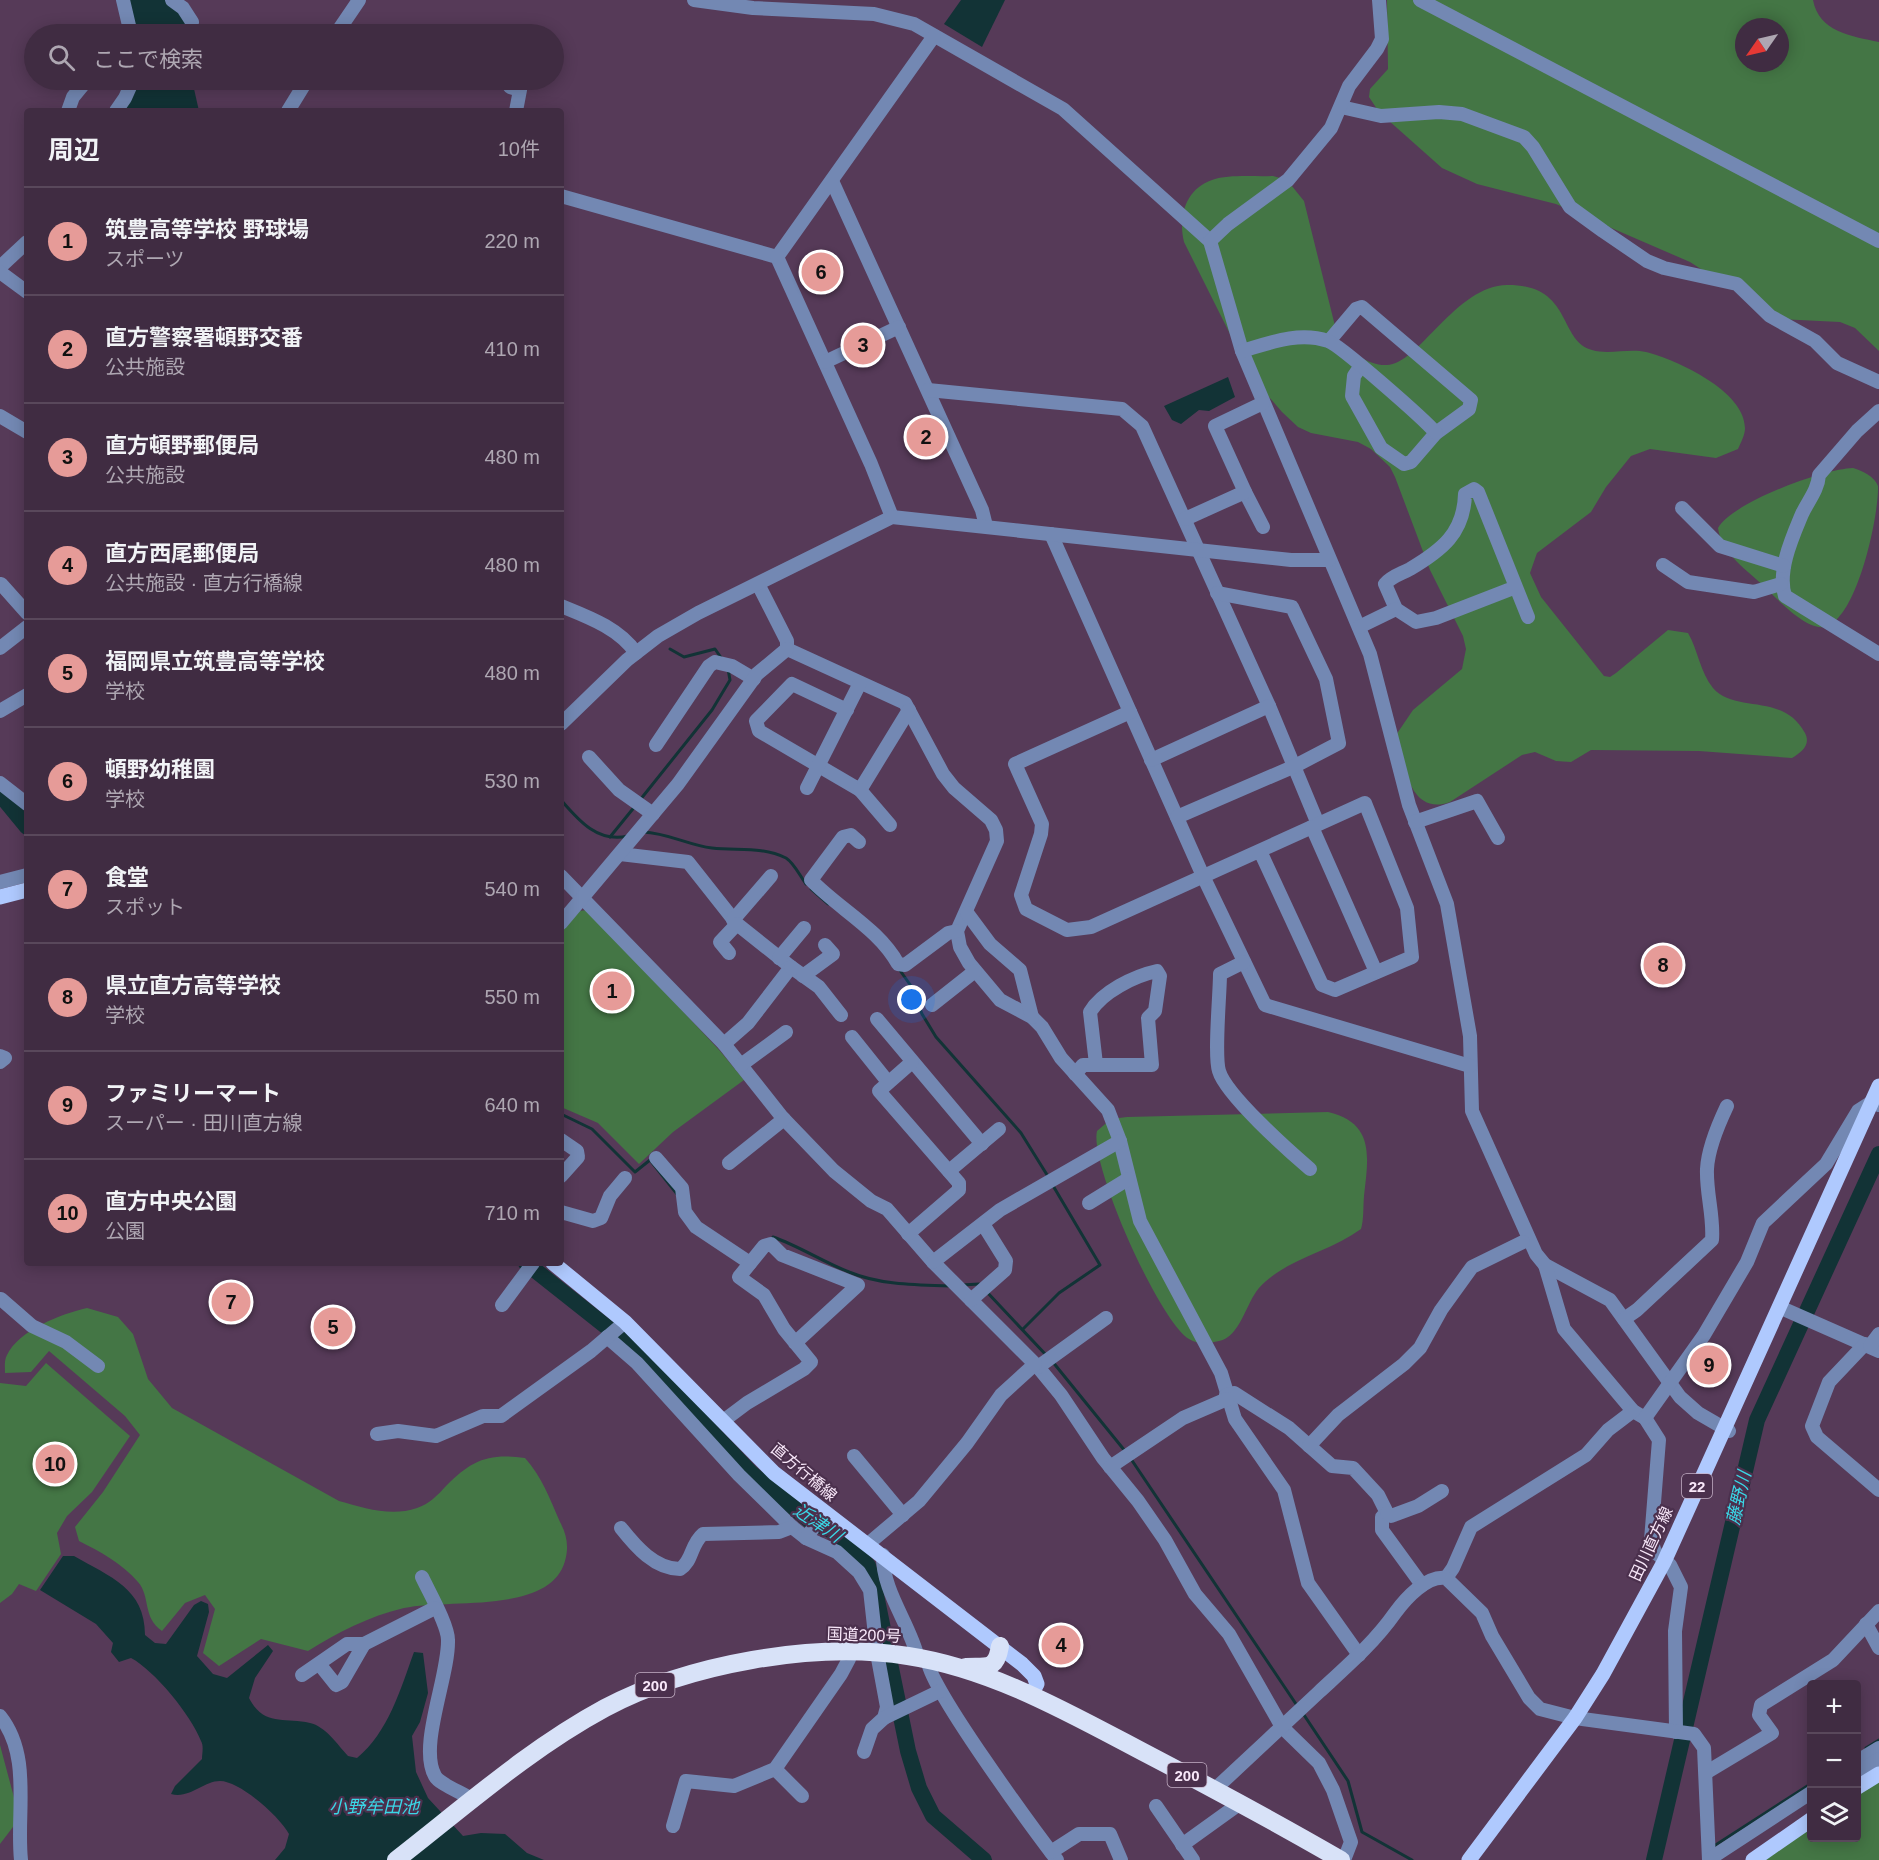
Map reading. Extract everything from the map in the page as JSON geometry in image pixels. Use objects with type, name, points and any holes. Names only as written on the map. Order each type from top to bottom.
[{"type":"highway","points":[[956,1667],[987,1667],[998,1657],[1000,1646]]},
{"type":"highway","name":"国道200号","points":[[396,1860],[544,1747],[585,1720],[637,1693],[671,1679],[765,1659],[848,1653],[877,1653],[918,1658],[956,1667],[1031,1695],[1214,1790],[1338,1859]]},
{"type":"main road","points":[[0,897],[24,891]]},
{"type":"main road","name":"田川直方線","points":[[1479,1860],[1580,1718],[1667,1563],[1726,1429],[1877,1105],[1879,1086]]},
{"type":"main road","name":"直方行橋線","points":[[558,1266],[625,1322],[774,1473],[822,1516],[883,1555],[1000,1646],[1034,1676],[1037,1684],[1031,1695]]},
{"type":"main road","name":"田川直方線","points":[[1469,1860],[1580,1718]]},
{"type":"main road","points":[[1861,1786],[1879,1774]]},
{"type":"main road","points":[[1753,1860],[1807,1822]]},
{"type":"street","points":[[123,0],[129,24]]},
{"type":"street","points":[[172,0],[186,12],[192,22]]},
{"type":"street","points":[[343,24],[359,0]]},
{"type":"street","points":[[694,0],[885,16],[914,24],[1063,109],[1210,241],[1242,351],[1370,654],[1415,822],[1447,904],[1470,1035],[1472,1111],[1528,1238],[1545,1265],[1564,1329],[1659,1440],[1651,1540],[1655,1552],[1667,1563],[1681,1587],[1675,1631],[1676,1732]]},
{"type":"street","points":[[1210,241],[1288,180],[1316,149],[1331,128],[1349,86],[1382,39],[1379,0]]},
{"type":"street","points":[[1420,0],[1879,241]]},
{"type":"street","points":[[777,257],[934,36]]},
{"type":"street","points":[[69,108],[79,90]]},
{"type":"street","points":[[118,108],[129,90]]},
{"type":"street","points":[[290,108],[302,90]]},
{"type":"street","points":[[517,108],[520,90]]},
{"type":"street","points":[[1341,106],[1381,116],[1439,111],[1462,114],[1524,137],[1533,147],[1570,207],[1603,231],[1647,261],[1664,268],[1737,284],[1770,316],[1815,341],[1837,363],[1879,382]]},
{"type":"street","points":[[832,181],[928,390],[986,526]]},
{"type":"street","points":[[564,197],[777,257],[892,517]]},
{"type":"street","points":[[0,267],[24,245]]},
{"type":"street","points":[[0,272],[24,290]]},
{"type":"street","points":[[1329,341],[1356,309],[1362,307],[1470,400],[1469,409],[1436,433],[1411,462],[1404,464],[1381,448],[1352,396],[1354,376],[1360,367]]},
{"type":"street","points":[[825,362],[899,327]]},
{"type":"street","points":[[1242,351],[1281,339],[1305,338],[1329,341],[1436,433]]},
{"type":"street","points":[[928,390],[1122,409],[1142,426],[1295,766],[1315,826],[1376,972]]},
{"type":"street","points":[[1263,403],[1215,426],[1263,526]]},
{"type":"street","points":[[1879,411],[1857,431],[1819,475],[1818,484],[1802,514],[1784,566],[1781,584],[1785,596],[1879,654]]},
{"type":"street","points":[[0,416],[24,430]]},
{"type":"street","points":[[1516,587],[1436,618],[1416,622],[1396,609],[1385,584],[1442,548],[1454,537],[1465,510],[1465,494],[1469,490],[1478,492],[1516,587],[1528,617]]},
{"type":"street","points":[[1185,519],[1245,492]]},
{"type":"street","points":[[1683,508],[1691,520],[1720,546],[1784,566]]},
{"type":"street","points":[[564,721],[636,653],[658,636],[698,613],[892,517],[1292,560],[1329,560]]},
{"type":"street","points":[[1051,534],[1203,876],[1265,1005],[1470,1066]]},
{"type":"street","points":[[1663,565],[1688,582],[1754,592],[1781,584]]},
{"type":"street","points":[[1,584],[24,610]]},
{"type":"street","points":[[564,920],[653,814],[754,679],[787,649],[787,641],[758,584]]},
{"type":"street","points":[[1177,817],[1295,766],[1339,743],[1326,679],[1292,607],[1217,593]]},
{"type":"street","points":[[564,607],[599,622],[630,645],[636,653]]},
{"type":"street","points":[[1359,627],[1396,609]]},
{"type":"street","points":[[0,648],[24,629]]},
{"type":"street","points":[[787,649],[904,704],[954,788],[991,820],[996,830],[997,841],[957,932],[960,947],[975,970],[1000,1000],[1032,1017]]},
{"type":"street","points":[[656,745],[709,666],[716,662],[732,666],[754,679]]},
{"type":"street","points":[[807,788],[860,683]]},
{"type":"street","points":[[847,710],[792,684],[756,721],[759,730],[819,763],[860,790],[890,825]]},
{"type":"street","points":[[0,711],[24,696]]},
{"type":"street","points":[[1151,760],[1269,706]]},
{"type":"street","points":[[860,790],[909,710]]},
{"type":"street","points":[[1130,712],[1015,764],[1042,824],[1041,834],[1021,895],[1026,909],[1067,930],[1091,927],[1260,850],[1365,803],[1407,908],[1412,957],[1335,990],[1322,985],[1260,850]]},
{"type":"street","points":[[589,757],[619,790],[653,814]]},
{"type":"street","points":[[0,783],[24,802]]},
{"type":"street","points":[[1415,822],[1477,801],[1498,838]]},
{"type":"street","points":[[859,842],[851,835],[843,837],[811,880],[826,896],[888,946],[898,964],[905,965],[948,933],[957,932]]},
{"type":"street","points":[[620,854],[688,862],[735,922],[819,987],[841,1015]]},
{"type":"street","points":[[0,882],[24,876]]},
{"type":"street","points":[[729,953],[720,942],[771,876]]},
{"type":"street","points":[[564,879],[724,1044],[784,1119],[834,1171],[871,1201],[887,1209],[933,1262],[1037,1365],[1165,1540],[1195,1594],[1229,1634],[1282,1727],[1319,1763],[1333,1790],[1351,1842],[1338,1859]]},
{"type":"street","points":[[967,913],[990,944],[1020,970],[1032,1017],[1075,1074],[1108,1110],[1120,1141],[1140,1221],[1221,1373],[1235,1419],[1284,1490],[1308,1583],[1359,1655]]},
{"type":"street","points":[[779,958],[804,928]]},
{"type":"street","points":[[803,976],[834,954],[825,945]]},
{"type":"street","points":[[1244,963],[1220,974],[1219,1070],[1227,1086],[1287,1149],[1310,1169]]},
{"type":"street","points":[[724,1044],[748,1023],[791,967]]},
{"type":"street","points":[[932,1005],[975,970]]},
{"type":"street","points":[[1075,1074],[1083,1065],[1152,1065],[1148,1018],[1155,1011],[1160,976],[1157,971],[1103,995],[1092,1007],[1089,1012],[1096,1064]]},
{"type":"street","points":[[877,1019],[982,1144]]},
{"type":"street","points":[[741,1065],[786,1032]]},
{"type":"street","points":[[852,1037],[888,1082]]},
{"type":"street","points":[[0,1056],[5,1058],[0,1062]]},
{"type":"street","points":[[908,1234],[959,1190],[959,1183],[879,1091],[912,1062]]},
{"type":"street","points":[[1446,1578],[1453,1569],[1472,1527],[1586,1455],[1608,1430],[1639,1415],[1670,1385],[1704,1335],[1748,1262],[1763,1223],[1826,1164],[1858,1111],[1877,1105]]},
{"type":"street","points":[[1624,1319],[1712,1240],[1714,1224],[1707,1169],[1717,1127],[1727,1106]]},
{"type":"street","points":[[729,1163],[784,1119]]},
{"type":"street","points":[[949,1171],[999,1129]]},
{"type":"street","points":[[933,1262],[1000,1210],[1120,1141]]},
{"type":"street","points":[[564,1142],[577,1151],[578,1157],[564,1173]]},
{"type":"street","points":[[657,1158],[682,1188],[685,1212],[696,1227],[750,1263]]},
{"type":"street","points":[[564,1213],[593,1221],[601,1218],[610,1196],[625,1178]]},
{"type":"street","points":[[1089,1203],[1128,1179]]},
{"type":"street","points":[[971,1300],[1005,1270],[1006,1261],[983,1224]]},
{"type":"street","points":[[1309,1446],[1338,1415],[1404,1364],[1420,1348],[1441,1310],[1472,1267],[1523,1242]]},
{"type":"street","points":[[723,1420],[804,1369],[811,1362],[795,1343],[764,1295],[739,1277],[764,1246],[771,1244],[782,1256],[858,1285],[795,1343]]},
{"type":"street","points":[[1545,1265],[1610,1300],[1670,1385],[1698,1413],[1726,1429]]},
{"type":"street","points":[[502,1305],[531,1266]]},
{"type":"street","points":[[0,1299],[32,1326],[66,1342],[98,1366]]},
{"type":"street","points":[[1783,1309],[1871,1347]]},
{"type":"street","points":[[868,1544],[919,1501],[967,1443],[1001,1395],[1037,1365],[1106,1318]]},
{"type":"street","points":[[377,1434],[398,1431],[436,1436],[483,1416],[501,1416],[625,1322]]},
{"type":"street","points":[[1879,1334],[1871,1347],[1829,1382],[1812,1426],[1816,1437],[1879,1490]]},
{"type":"street","points":[[608,1336],[637,1362],[731,1467],[792,1527],[837,1552],[865,1581],[870,1590],[877,1653],[888,1716]]},
{"type":"street","points":[[1110,1467],[1183,1418],[1234,1392],[1289,1428],[1332,1466],[1353,1468],[1378,1495],[1387,1513],[1391,1516],[1418,1506],[1442,1491]]},
{"type":"street","points":[[854,1456],[903,1515]]},
{"type":"street","points":[[1387,1513],[1382,1517],[1382,1530],[1422,1585]]},
{"type":"street","points":[[807,1536],[822,1516]]},
{"type":"street","points":[[621,1528],[650,1558],[663,1566],[680,1569],[686,1565],[695,1541],[704,1534],[779,1532],[792,1527]]},
{"type":"street","points":[[883,1555],[883,1567],[914,1642],[918,1658],[928,1669],[940,1691],[1054,1856],[1078,1834],[1110,1834],[1121,1860]]},
{"type":"street","points":[[422,1577],[448,1638],[442,1688],[431,1731],[432,1764],[435,1776],[443,1784],[459,1790],[469,1803]]},
{"type":"street","points":[[1214,1790],[1359,1655],[1422,1585],[1439,1577],[1446,1578],[1482,1613],[1492,1636],[1529,1698],[1540,1709],[1580,1718],[1694,1734],[1704,1748],[1710,1859]]},
{"type":"street","points":[[302,1676],[347,1644],[364,1644],[435,1608]]},
{"type":"street","points":[[1707,1772],[1772,1733],[1759,1715],[1761,1705],[1833,1660],[1879,1611]]},
{"type":"street","points":[[1866,1624],[1879,1647]]},
{"type":"street","points":[[320,1665],[336,1684],[342,1682],[364,1644]]},
{"type":"street","points":[[673,1826],[686,1781],[734,1786],[775,1769],[841,1674],[849,1659],[848,1653]]},
{"type":"street","points":[[864,1752],[872,1729],[888,1716],[940,1691]]},
{"type":"street","points":[[0,1716],[18,1752],[21,1860]]},
{"type":"street","points":[[1861,1759],[1879,1748]]},
{"type":"street","points":[[1861,1786],[1868,1767],[1879,1759]]},
{"type":"street","points":[[775,1769],[802,1796]]},
{"type":"street","points":[[1710,1859],[1807,1794]]},
{"type":"street","points":[[1182,1845],[1239,1804]]},
{"type":"street","points":[[1156,1806],[1193,1860]]},
{"type":"green space","points":[[1387,0],[1813,0],[1816,11],[1829,26],[1847,35],[1879,42],[1879,351],[1855,328],[1840,322],[1779,319],[1690,262],[1556,204],[1477,184],[1442,168],[1379,112],[1369,97],[1370,89],[1388,69]]},
{"type":"green space","points":[[1273,176],[1287,180],[1304,201],[1339,342],[1367,361],[1380,365],[1399,362],[1455,310],[1489,288],[1508,285],[1529,287],[1544,294],[1554,303],[1581,345],[1605,352],[1639,351],[1659,356],[1707,379],[1734,402],[1742,414],[1745,428],[1738,449],[1716,458],[1650,449],[1631,456],[1606,487],[1591,512],[1537,553],[1530,573],[1541,597],[1604,676],[1610,677],[1616,673],[1668,630],[1688,633],[1705,675],[1713,688],[1722,696],[1772,708],[1796,720],[1807,737],[1802,751],[1792,758],[1699,751],[1591,750],[1571,762],[1556,761],[1535,752],[1522,755],[1450,802],[1436,805],[1425,802],[1417,795],[1405,772],[1396,735],[1413,710],[1462,669],[1466,649],[1463,636],[1430,570],[1390,467],[1371,449],[1358,442],[1311,433],[1298,427],[1282,412],[1263,390],[1240,354],[1184,242],[1183,214],[1190,197],[1203,184],[1226,177]]},
{"type":"green space","points":[[1853,468],[1868,474],[1878,486],[1870,542],[1856,587],[1846,607],[1836,620],[1824,627],[1817,627],[1792,613],[1736,561],[1724,546],[1718,528],[1727,518],[1759,498],[1821,474]]},
{"type":"green space","points":[[588,910],[720,1051],[744,1080],[673,1132],[639,1164],[598,1123],[564,1108],[564,928],[579,911]]},
{"type":"green space","points":[[1328,1112],[1343,1117],[1354,1125],[1362,1134],[1366,1144],[1367,1169],[1361,1229],[1270,1278],[1254,1294],[1237,1326],[1226,1338],[1204,1343],[1189,1339],[1176,1326],[1161,1304],[1129,1241],[1104,1175],[1097,1149],[1097,1131],[1111,1119],[1127,1117]]},
{"type":"green space","points":[[87,1308],[118,1317],[133,1334],[148,1379],[172,1408],[339,1501],[387,1512],[407,1511],[429,1502],[455,1477],[481,1460],[501,1457],[525,1458],[545,1488],[566,1536],[565,1561],[556,1578],[540,1590],[519,1597],[495,1601],[423,1605],[391,1611],[354,1626],[308,1651],[261,1639],[219,1666],[203,1653],[215,1609],[205,1595],[185,1603],[162,1631],[152,1620],[142,1588],[132,1575],[103,1554],[79,1541],[75,1527],[103,1492],[140,1435],[125,1416],[49,1351],[31,1372],[5,1373],[6,1357],[21,1338],[53,1319]]},
{"type":"green space","points":[[46,1363],[130,1436],[92,1492],[67,1516],[57,1533],[61,1554],[36,1591],[19,1584],[12,1594],[0,1603],[0,1383],[26,1386]]},
{"type":"green space","points":[[0,1745],[16,1805],[16,1823],[0,1844]]},
{"type":"green space","points":[[1879,1781],[1879,1860],[1765,1860],[1807,1831],[1807,1842],[1861,1842],[1861,1793]]},
{"type":"water","points":[[129,0],[169,0],[186,20],[186,24],[135,24]]},
{"type":"water","points":[[961,0],[1005,0],[982,47],[944,24]]},
{"type":"water","points":[[135,90],[194,90],[198,108],[125,108]]},
{"type":"water","points":[[1228,377],[1235,397],[1209,411],[1199,410],[1181,424],[1172,420],[1164,406]]},
{"type":"water","name":"小野牟田池","points":[[63,1556],[74,1556],[123,1586],[139,1606],[145,1635],[155,1643],[166,1644],[194,1605],[201,1601],[208,1604],[209,1612],[197,1656],[213,1674],[227,1678],[268,1645],[273,1651],[255,1678],[249,1698],[255,1707],[268,1717],[316,1725],[331,1736],[348,1756],[357,1758],[377,1736],[392,1709],[414,1652],[423,1653],[428,1693],[420,1722],[412,1736],[416,1772],[428,1798],[463,1836],[481,1833],[505,1834],[527,1853],[544,1860],[275,1860],[285,1848],[289,1834],[259,1801],[248,1793],[220,1781],[184,1794],[171,1794],[175,1786],[202,1759],[201,1741],[181,1706],[150,1672],[131,1658],[119,1662],[111,1652],[113,1643],[96,1624],[40,1590]]},
{"type":"waterway","points":[[670,649],[684,657],[715,649],[722,659]]},
{"type":"waterway","points":[[640,800],[712,710],[730,680],[728,669]]},
{"type":"waterway","name":"近津川","points":[[0,794],[24,823]]},
{"type":"waterway","points":[[564,803],[582,822],[598,833],[607,836],[628,836]]},
{"type":"waterway","points":[[610,837],[636,805]]},
{"type":"waterway","points":[[643,832],[661,834],[712,848],[759,850],[777,854],[789,860],[806,884]]},
{"type":"waterway","points":[[811,889],[828,904]]},
{"type":"waterway","points":[[899,969],[911,986],[922,1014],[936,1037],[1021,1133],[1049,1178]]},
{"type":"waterway","points":[[564,1115],[592,1129],[635,1172],[650,1160],[677,1194]]},
{"type":"waterway","name":"藤野川","points":[[1654,1860],[1757,1420],[1879,1154]]},
{"type":"waterway","points":[[1023,1329],[1059,1293],[1100,1265],[1052,1184]]},
{"type":"waterway","points":[[773,1237],[839,1268],[873,1280],[898,1284],[950,1286]]},
{"type":"waterway","name":"近津川","points":[[530,1266],[627,1343],[751,1473],[809,1520],[834,1532],[857,1551],[868,1566],[874,1585],[908,1751],[919,1788],[933,1816],[984,1860]]},
{"type":"waterway","points":[[962,1285],[979,1284],[982,1286]]},
{"type":"waterway","points":[[986,1291],[1047,1356]]},
{"type":"waterway","points":[[1052,1361],[1125,1451]]},
{"type":"waterway","points":[[1131,1459],[1298,1707]]},
{"type":"waterway","points":[[1302,1712],[1348,1781],[1362,1832],[1412,1860]]},
{"type":"waterway","points":[[1866,1748],[1879,1740]]},
{"type":"waterway","points":[[1714,1846],[1807,1786]]},
{"type":"place","name":"頓野幼稚園","points":[[821,272]]},
{"type":"place","name":"直方頓野郵便局","points":[[863,345]]},
{"type":"place","name":"直方警察署頓野交番","points":[[926,437]]},
{"type":"place","name":"県立直方高等学校","points":[[1663,965]]},
{"type":"place","name":"筑豊高等学校 野球場","points":[[612,991]]},
{"type":"place","name":"食堂","points":[[231,1302]]},
{"type":"place","name":"福岡県立筑豊高等学校","points":[[333,1327]]},
{"type":"place","name":"ファミリーマート","points":[[1709,1365]]},
{"type":"place","name":"直方中央公園","points":[[55,1464]]},
{"type":"place","name":"直方西尾郵便局","points":[[1061,1645]]}]
